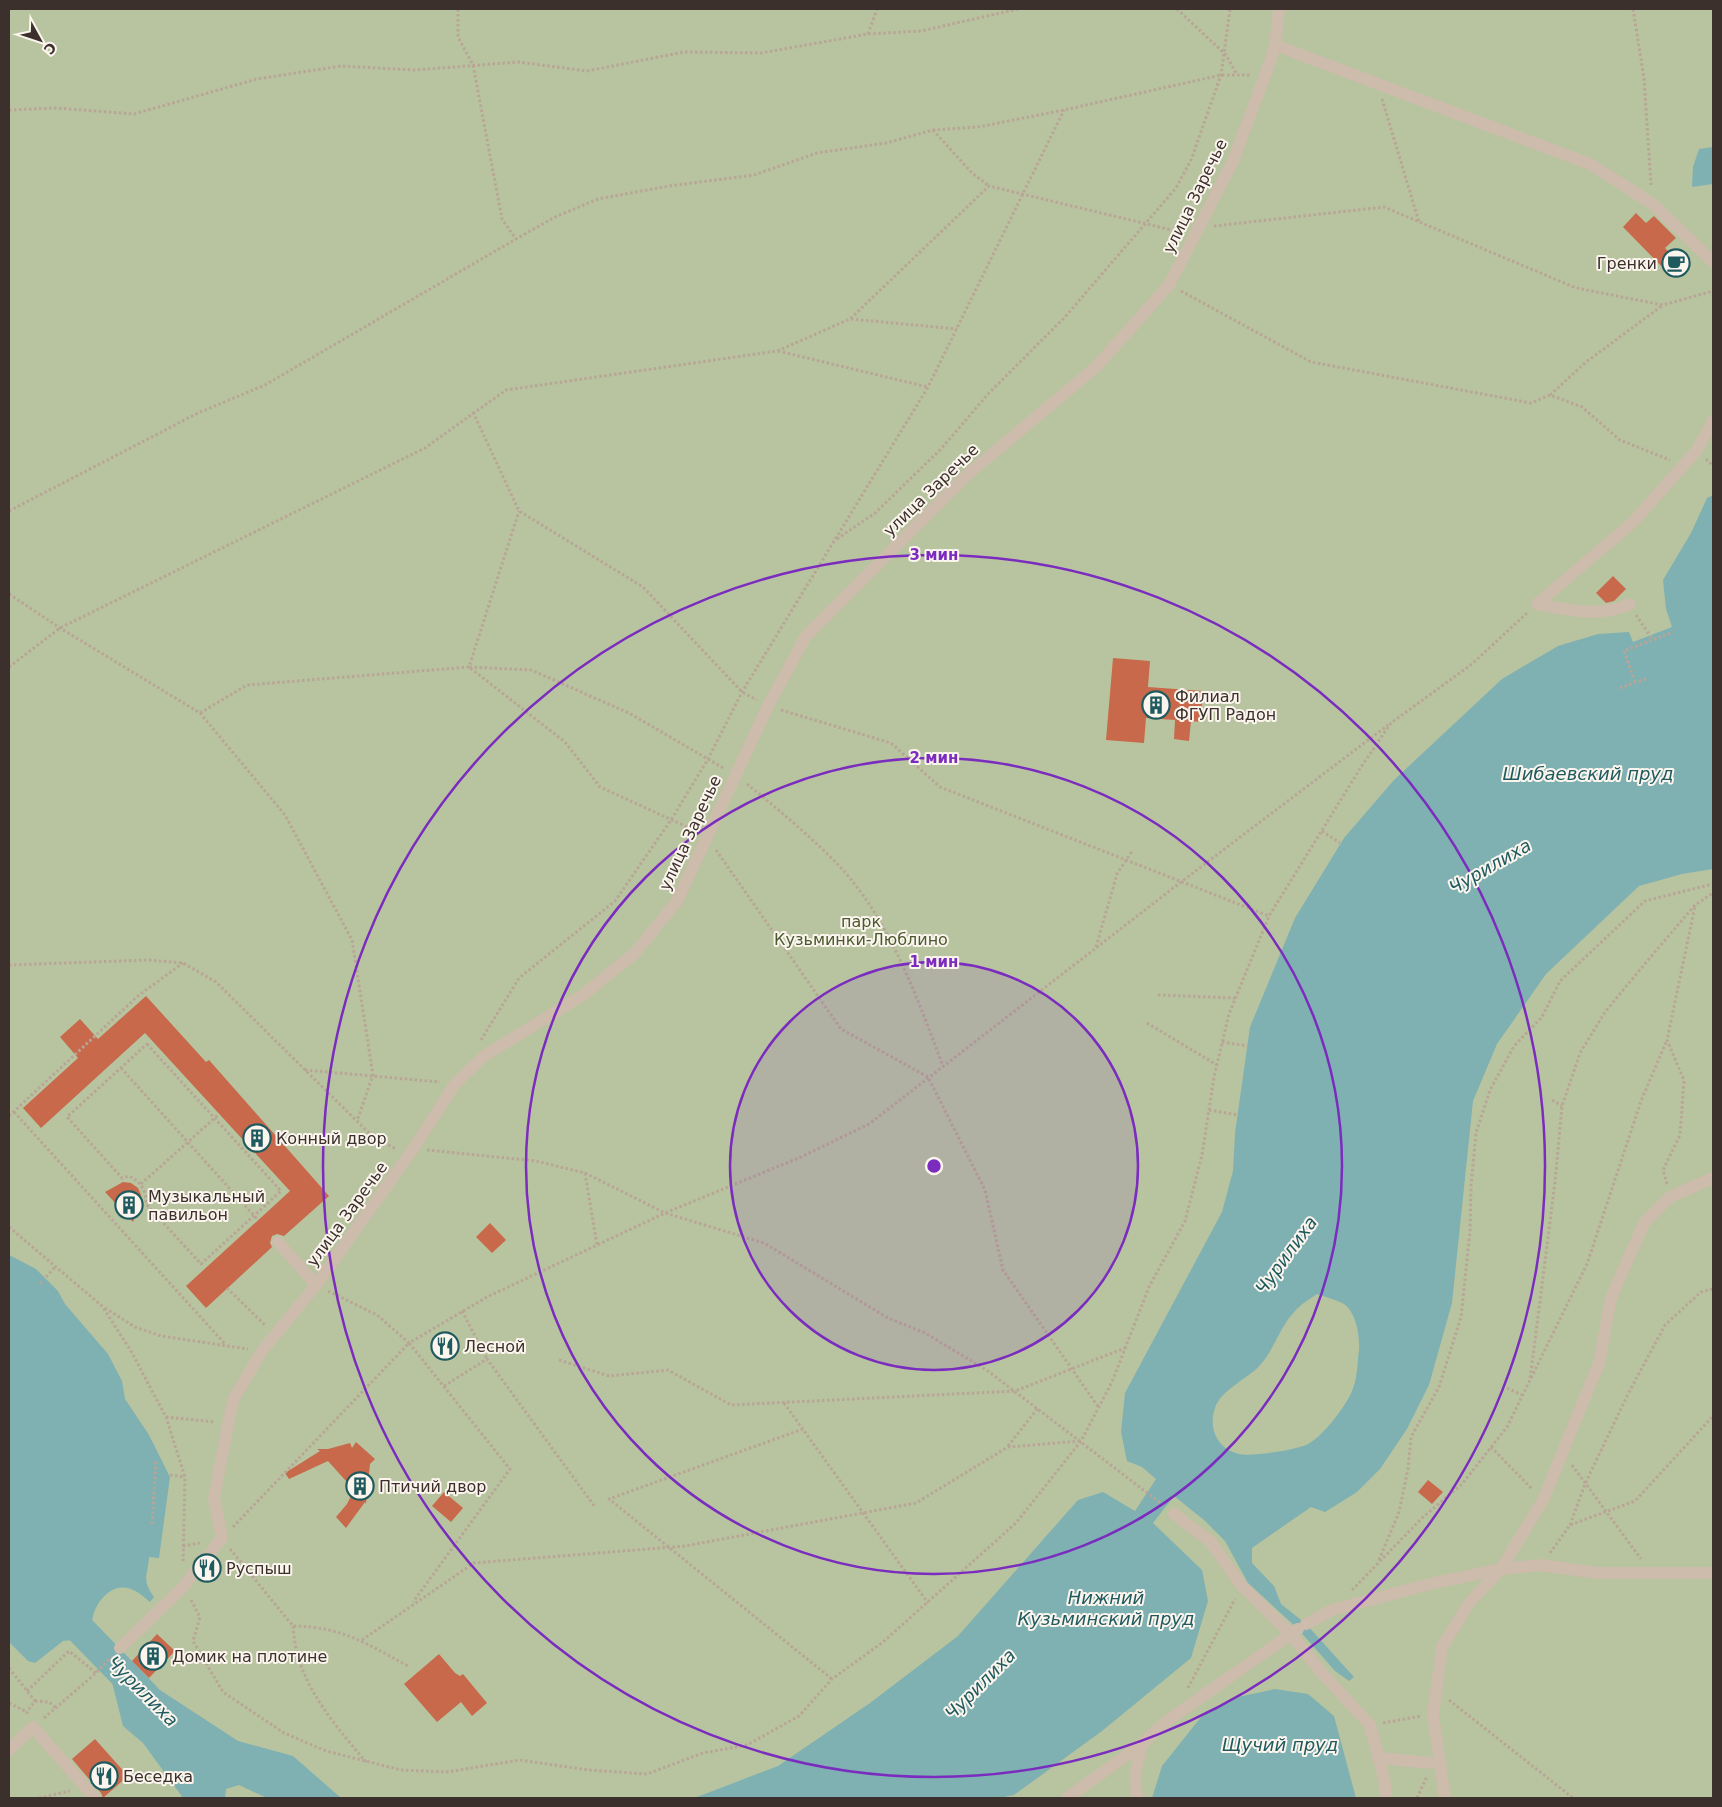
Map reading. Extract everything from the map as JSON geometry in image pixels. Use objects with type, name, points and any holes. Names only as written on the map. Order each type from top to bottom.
[{"type":"street","name":"улица Заречье","points":[[222,1538],[214,1498],[228,1424],[234,1398],[262,1351],[316,1285],[413,1149],[455,1084],[484,1056],[583,995],[635,953],[677,901],[768,706],[806,636],[968,474],[1096,367],[1169,285],[1233,161],[1275,45],[1279,9]]},
{"type":"street","points":[[1275,45],[1590,164],[1653,204],[1713,262]]},
{"type":"street","points":[[1538,604],[1633,522],[1696,450],[1713,421]]},
{"type":"street","points":[[1538,604],[1585,613],[1614,611],[1630,604]]},
{"type":"street","points":[[1445,1798],[1433,1714],[1442,1647],[1470,1602],[1501,1568],[1543,1500],[1599,1362],[1611,1298],[1644,1223],[1670,1196],[1713,1178]]},
{"type":"street","points":[[278,1242],[316,1285]]},
{"type":"street","points":[[1170,1511],[1210,1541],[1241,1585],[1298,1629],[1321,1672],[1370,1725],[1386,1798]]},
{"type":"street","points":[[120,1648],[184,1587],[222,1538]]},
{"type":"street","points":[[1067,1798],[1142,1744],[1167,1721],[1298,1629],[1332,1610],[1434,1582],[1501,1568],[1540,1565],[1598,1573],[1713,1573]]},
{"type":"street","points":[[9,1750],[33,1727],[95,1798]]},
{"type":"street","points":[[1134,1795],[1135,1775],[1142,1744]]},
{"type":"street","points":[[1378,1758],[1432,1763]]},
{"type":"path","points":[[458,9],[458,37],[473,65],[502,218],[516,239]]},
{"type":"path","points":[[868,34],[877,9]]},
{"type":"path","points":[[9,110],[56,108],[134,114],[257,79],[341,66],[415,70],[518,62],[586,71],[684,52],[761,52],[868,34],[921,31],[1018,9]]},
{"type":"path","points":[[1176,9],[1226,55],[1237,75]]},
{"type":"path","points":[[834,540],[875,513],[940,450],[988,394],[1065,317],[1176,188],[1191,160],[1221,75],[1226,55],[1230,9]]},
{"type":"path","points":[[1633,9],[1644,78],[1653,204]]},
{"type":"path","points":[[9,511],[198,413],[266,385],[555,217],[598,200],[669,186],[754,175],[817,154],[886,143],[933,130],[978,126],[1064,110],[1221,75],[1265,74]]},
{"type":"path","points":[[1380,94],[1419,222]]},
{"type":"path","points":[[480,1043],[518,978],[614,901],[671,820],[708,759],[742,692],[928,387],[1025,194],[1064,110]]},
{"type":"path","points":[[933,130],[972,173],[989,186],[1145,224],[1195,232],[1384,207],[1576,288],[1663,305]]},
{"type":"path","points":[[9,667],[60,628],[425,448],[506,390],[777,351],[850,319],[989,186]]},
{"type":"path","points":[[1169,285],[1311,362],[1531,403],[1550,395],[1586,362],[1663,305],[1713,291]]},
{"type":"path","points":[[850,319],[957,329]]},
{"type":"path","points":[[777,351],[928,387]]},
{"type":"path","points":[[1550,395],[1582,406],[1620,440],[1646,452],[1684,464]]},
{"type":"path","points":[[473,412],[519,511],[643,587],[742,692],[768,706],[890,743],[940,788],[1270,916]]},
{"type":"path","points":[[469,667],[519,511]]},
{"type":"path","points":[[9,594],[60,628],[200,713],[285,815],[352,940],[373,1075],[357,1121]]},
{"type":"path","points":[[366,1762],[334,1723],[312,1688],[298,1658],[292,1626],[222,1538],[260,1502],[409,1343],[487,1297],[665,1213],[801,1157],[869,1124],[1181,882],[1472,664],[1538,604]]},
{"type":"path","points":[[1630,604],[1653,640]]},
{"type":"path","points":[[1635,682],[1624,651],[1673,632]]},
{"type":"path","points":[[469,667],[564,742],[600,787],[707,836],[840,1029],[928,1077],[985,1190],[1003,1270],[1098,1408]]},
{"type":"path","points":[[200,713],[247,684],[469,667],[531,670],[629,713],[735,775],[783,814],[844,871],[875,915],[914,990],[943,1066]]},
{"type":"path","points":[[1620,688],[1648,678]]},
{"type":"path","points":[[102,1306],[131,1351],[166,1417],[185,1477],[184,1587],[200,1617],[193,1641],[223,1692],[284,1733],[326,1752],[402,1770],[447,1772],[520,1760],[588,1770],[647,1774],[703,1753],[747,1745],[799,1716],[832,1679],[883,1642],[1016,1523],[1081,1441],[1112,1382],[1149,1287],[1186,1221],[1202,1155],[1222,1042],[1235,998],[1270,916],[1391,723]]},
{"type":"path","points":[[1322,831],[1340,844]]},
{"type":"path","points":[[1096,947],[1117,874],[1132,851]]},
{"type":"path","points":[[1378,1563],[1399,1512],[1408,1469],[1411,1437],[1439,1387],[1461,1317],[1470,1232],[1471,1186],[1476,1133],[1490,1090],[1514,1046],[1542,1016],[1560,981],[1645,901],[1713,884]]},
{"type":"path","points":[[1530,1380],[1562,1106],[1580,1053],[1605,1012],[1695,906],[1713,893]]},
{"type":"path","points":[[1332,1610],[1422,1518],[1462,1484],[1507,1427],[1587,1264],[1641,1101],[1666,1040],[1695,906]]},
{"type":"path","points":[[9,965],[148,960],[183,963],[216,982],[372,1136],[395,1148],[536,1161],[585,1173],[665,1213],[764,1243],[888,1318],[925,1334],[972,1361],[1038,1408],[1170,1511]]},
{"type":"path","points":[[9,1116],[138,995],[183,963]]},
{"type":"path","points":[[1158,995],[1235,998]]},
{"type":"path","points":[[1147,1023],[1217,1065]]},
{"type":"path","points":[[1666,1040],[1684,1080],[1680,1135],[1663,1170],[1670,1196]]},
{"type":"path","points":[[1222,1042],[1248,1046]]},
{"type":"path","points":[[203,1262],[281,1191],[147,1044],[67,1117],[122,1178],[129,1176],[140,1184],[146,1196],[146,1204],[201,1264],[203,1262],[207,1267]]},
{"type":"path","points":[[121,1068],[258,1220]]},
{"type":"path","points":[[305,1070],[455,1084]]},
{"type":"path","points":[[1552,1100],[1562,1106]]},
{"type":"path","points":[[1209,1110],[1238,1115]]},
{"type":"path","points":[[14,1112],[226,1345]]},
{"type":"path","points":[[140,1184],[218,1115]]},
{"type":"path","points":[[585,1173],[597,1245]]},
{"type":"path","points":[[9,1227],[102,1306],[135,1327],[152,1333],[262,1351]]},
{"type":"path","points":[[46,1277],[55,1267]]},
{"type":"path","points":[[40,1282],[44,1285]]},
{"type":"path","points":[[316,1285],[376,1315],[409,1343],[510,1470],[411,1605]]},
{"type":"path","points":[[227,1288],[274,1334]]},
{"type":"path","points":[[1540,1565],[1570,1525],[1585,1484],[1628,1394],[1665,1325],[1701,1292],[1713,1289]]},
{"type":"path","points":[[462,1311],[486,1359],[595,1507]]},
{"type":"path","points":[[559,1360],[609,1376],[668,1370],[731,1405],[1015,1391],[1125,1348]]},
{"type":"path","points":[[444,1386],[486,1359]]},
{"type":"path","points":[[1507,1388],[1522,1395]]},
{"type":"path","points":[[784,1402],[928,1603]]},
{"type":"path","points":[[362,1640],[474,1563],[669,1548],[916,1503],[1008,1447],[1038,1408]]},
{"type":"path","points":[[1570,1525],[1635,1501],[1713,1416]]},
{"type":"path","points":[[166,1417],[228,1424]]},
{"type":"path","points":[[803,1429],[609,1499],[832,1679]]},
{"type":"path","points":[[1008,1447],[1081,1441]]},
{"type":"path","points":[[1491,1447],[1543,1500]]},
{"type":"path","points":[[1563,1452],[1651,1573]]},
{"type":"path","points":[[152,1524],[156,1460]]},
{"type":"path","points":[[170,1475],[185,1477]]},
{"type":"path","points":[[1186,1691],[1235,1601],[1241,1585]]},
{"type":"path","points":[[292,1626],[315,1626],[350,1635],[408,1666]]},
{"type":"path","points":[[35,1702],[27,1712],[27,1718],[33,1727],[96,1674],[120,1648]]},
{"type":"path","points":[[27,1691],[69,1651],[96,1674]]},
{"type":"path","points":[[9,1668],[35,1702]]},
{"type":"path","points":[[1370,1725],[1433,1714],[1450,1699],[1517,1756],[1573,1798]]},
{"type":"path","points":[[35,1702],[49,1702],[56,1708]]},
{"type":"path","points":[[9,1703],[27,1712]]},
{"type":"path","points":[[39,1798],[86,1787]]},
{"type":"green space","name":"парк Кузьминки-Люблино","points":[[9,9],[1713,9],[1713,1798],[9,1798]]},
{"type":"water","points":[[1713,147],[1713,184],[1692,187],[1693,167],[1699,149]]},
{"type":"water","name":"Шибаевский пруд","points":[[1713,495],[1713,869],[1682,874],[1639,886],[1546,974],[1497,1044],[1473,1101],[1452,1303],[1429,1385],[1407,1429],[1380,1469],[1357,1492],[1325,1512],[1311,1507],[1252,1548],[1252,1563],[1274,1586],[1281,1604],[1306,1624],[1354,1677],[1349,1681],[1335,1671],[1298,1629],[1248,1583],[1225,1541],[1204,1520],[1174,1496],[1153,1523],[1202,1570],[1208,1601],[1191,1658],[1102,1731],[1014,1795],[999,1798],[689,1798],[697,1797],[778,1766],[870,1703],[958,1636],[1078,1500],[1103,1492],[1135,1511],[1156,1479],[1142,1467],[1127,1461],[1121,1432],[1125,1393],[1222,1212],[1233,1171],[1235,1133],[1250,1027],[1295,918],[1344,838],[1394,780],[1502,679],[1558,646],[1598,634],[1629,632],[1633,642],[1672,627],[1666,609],[1663,580],[1691,533],[1707,498]],"holes":[[[1317,1294],[1347,1306],[1354,1317],[1359,1344],[1354,1386],[1349,1397],[1326,1429],[1306,1445],[1262,1454],[1245,1455],[1225,1448],[1216,1437],[1214,1430],[1213,1416],[1218,1401],[1229,1389],[1261,1364],[1290,1316]]]},
{"type":"water","points":[[9,1255],[36,1269],[58,1291],[65,1304],[108,1354],[122,1381],[125,1399],[149,1435],[170,1477],[159,1558],[149,1557],[146,1581],[154,1597],[150,1602],[135,1591],[125,1588],[118,1588],[105,1595],[96,1608],[92,1622],[112,1646],[99,1661],[72,1640],[63,1641],[35,1663],[28,1661],[9,1642]]},
{"type":"water","points":[[123,1661],[135,1667],[160,1690],[238,1741],[293,1756],[341,1798],[267,1798],[239,1785],[226,1789],[225,1798],[183,1798],[143,1743],[123,1726],[110,1674]]},
{"type":"water","name":"Щучий пруд","points":[[1275,1689],[1308,1694],[1334,1716],[1356,1798],[1152,1798],[1162,1766],[1205,1712],[1238,1697]]},
{"type":"building","points":[[1636,213],[1646,223],[1654,216],[1676,238],[1665,248],[1680,263],[1669,274],[1623,227]]},
{"type":"building","points":[[1613,576],[1626,589],[1614,601],[1606,603],[1596,593]]},
{"type":"building","name":"Филиал ФГУП Радон","points":[[1113,658],[1150,661],[1148,687],[1203,691],[1201,722],[1191,721],[1189,741],[1174,739],[1175,720],[1146,718],[1144,743],[1106,740]]},
{"type":"building","name":"Конный двор","points":[[146,996],[206,1062],[209,1060],[329,1196],[284,1236],[277,1234],[272,1236],[270,1243],[272,1247],[206,1308],[186,1286],[290,1191],[145,1033],[41,1128],[23,1108],[78,1058],[60,1037],[80,1019],[98,1039]]},
{"type":"building","name":"Музыкальный павильон","points":[[123,1182],[131,1183],[138,1188],[141,1195],[141,1201],[133,1222],[105,1192]]},
{"type":"building","points":[[490,1223],[506,1240],[492,1253],[476,1237]]},
{"type":"building","name":"Птичий двор","points":[[356,1442],[375,1459],[370,1464],[366,1504],[365,1502],[346,1528],[336,1517],[347,1504],[354,1490],[328,1461],[289,1479],[285,1473],[320,1451],[317,1449],[328,1449],[350,1443],[352,1448]]},
{"type":"building","points":[[1428,1480],[1443,1492],[1432,1504],[1418,1492]]},
{"type":"building","points":[[444,1492],[463,1508],[451,1522],[432,1506]]},
{"type":"building","name":"Домик на плотине","points":[[157,1634],[175,1651],[149,1678],[132,1661]]},
{"type":"building","points":[[439,1654],[455,1673],[460,1676],[463,1674],[487,1703],[472,1716],[461,1702],[437,1722],[404,1684]]},
{"type":"building","points":[[95,1739],[128,1776],[103,1798],[101,1793],[72,1759]]},
{"type":"waterway","name":"Чурилиха","points":[[76,1625],[145,1696]]},
{"type":"place","name":"Гренки","points":[[1676,263]]},
{"type":"place","name":"Филиал ФГУП Радон","points":[[1156,705]]},
{"type":"place","name":"Конный двор","points":[[257,1138]]},
{"type":"place","name":"Музыкальный павильон","points":[[129,1205]]},
{"type":"place","name":"Лесной","points":[[445,1346]]},
{"type":"place","name":"Птичий двор","points":[[360,1486]]},
{"type":"place","name":"Руспыш","points":[[207,1568]]},
{"type":"place","name":"Домик на плотине","points":[[153,1656]]},
{"type":"place","name":"Беседка","points":[[104,1776]]},
{"type":"water label","name":"Нижний Кузьминский пруд","points":[[1106,1607]]}]
